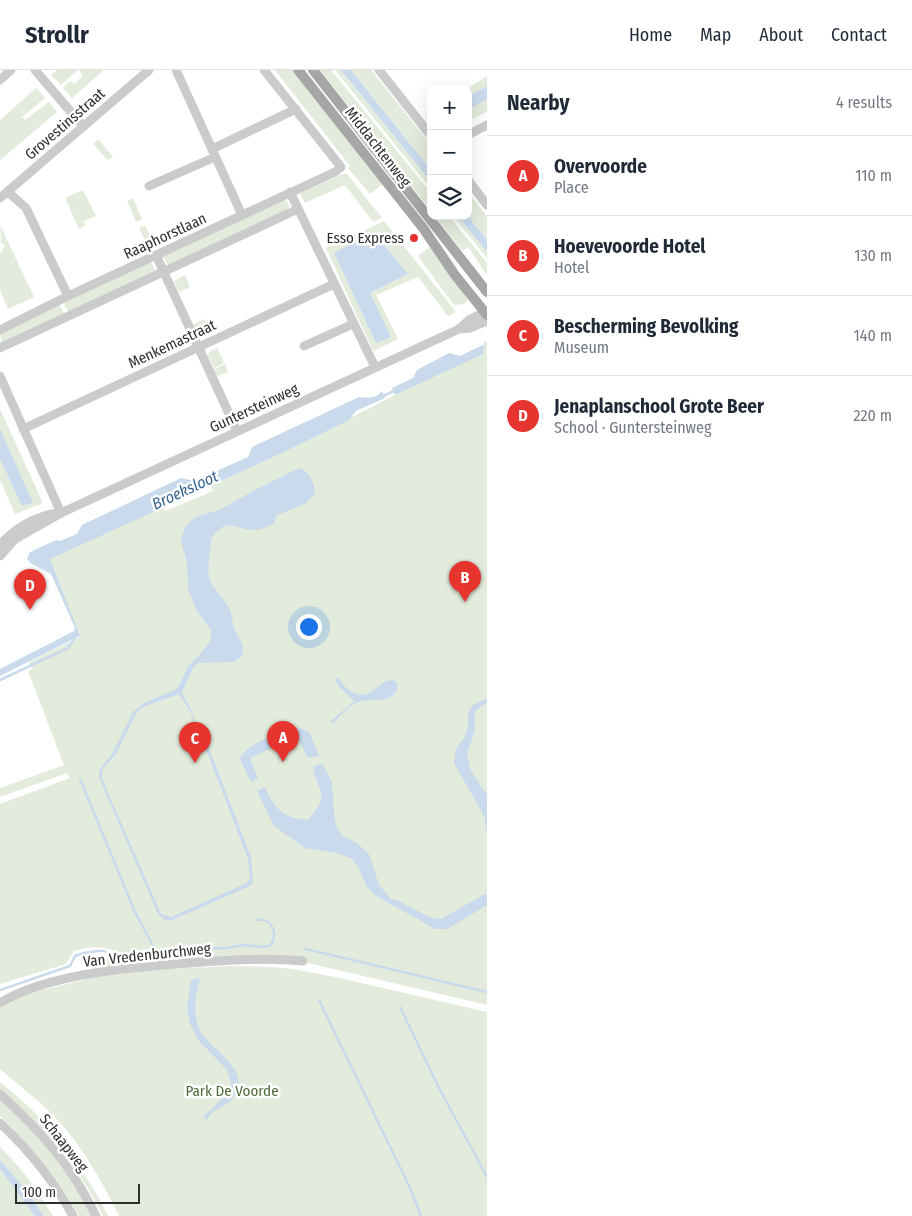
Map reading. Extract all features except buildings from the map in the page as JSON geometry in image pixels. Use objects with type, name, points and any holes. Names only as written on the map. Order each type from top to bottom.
[{"type":"main road","name":"Middachtenweg","points":[[298,70],[423,228],[455,275],[486,315]]},
{"type":"main road","name":"Middachtenweg","points":[[312,70],[487,292]]},
{"type":"street","points":[[0,80],[11,70]]},
{"type":"street","points":[[35,70],[83,126]]},
{"type":"street","name":"Grovestinsstraat","points":[[0,198],[149,70]]},
{"type":"street","points":[[176,70],[242,215]]},
{"type":"street","points":[[149,186],[296,109],[264,70]]},
{"type":"street","points":[[379,70],[427,131]]},
{"type":"street","name":"Raaphorstlaan","points":[[0,330],[68,296],[335,172],[341,167],[296,109]]},
{"type":"street","points":[[472,133],[487,125]]},
{"type":"street","points":[[472,185],[487,204]]},
{"type":"street","points":[[8,192],[26,208],[68,296]]},
{"type":"street","points":[[290,192],[374,368]]},
{"type":"street","points":[[0,348],[298,210]]},
{"type":"street","points":[[156,255],[237,431]]},
{"type":"street","name":"Menkemastraat","points":[[23,429],[334,284]]},
{"type":"street","name":"Guntersteinweg","points":[[0,556],[15,539],[61,513],[459,329],[469,320],[486,315]]},
{"type":"street","points":[[304,346],[353,324]]},
{"type":"street","points":[[0,376],[61,513]]},
{"type":"street","name":"Guntersteinweg","points":[[0,545],[22,526],[46,515],[61,513]]},
{"type":"street","name":"Van Vredenburchweg","points":[[0,1003],[15,994],[93,974],[221,960],[303,961]]},
{"type":"street","name":"Schaapweg","points":[[0,1094],[31,1122],[70,1169],[96,1216]]},
{"type":"street","points":[[0,1123],[43,1168],[65,1200],[73,1216]]},
{"type":"green space","points":[[57,70],[78,70],[61,85],[51,75]]},
{"type":"green space","points":[[79,70],[104,70],[72,98],[63,88],[71,81],[74,84],[83,76]]},
{"type":"green space","points":[[275,70],[292,70],[383,184],[370,194],[348,168],[350,166]]},
{"type":"green space","points":[[320,70],[331,70],[427,188],[427,206]]},
{"type":"green space","points":[[335,70],[341,70],[427,177],[427,184]]},
{"type":"green space","points":[[351,70],[371,70],[427,140],[427,165]]},
{"type":"green space","points":[[487,76],[487,86],[472,95],[472,86]]},
{"type":"green space","points":[[36,88],[45,98],[22,117],[25,120],[49,102],[57,112],[0,160],[0,120]]},
{"type":"green space","points":[[487,99],[487,112],[472,119],[472,108]]},
{"type":"green space","points":[[98,139],[113,157],[107,160],[93,144]]},
{"type":"green space","points":[[345,173],[382,218],[373,222],[345,185],[305,203],[300,193]]},
{"type":"green space","points":[[83,190],[96,216],[84,221],[85,226],[79,229],[65,198]]},
{"type":"green space","points":[[472,197],[487,216],[487,240],[471,220]]},
{"type":"green space","points":[[133,198],[142,219],[136,222],[127,201]]},
{"type":"green space","points":[[285,198],[290,207],[286,210],[168,265],[163,256]]},
{"type":"green space","points":[[438,220],[452,220],[487,263],[487,275],[468,247],[462,251]]},
{"type":"green space","points":[[456,220],[461,220],[487,252],[487,258]]},
{"type":"green space","points":[[384,221],[456,312],[448,316],[418,277],[376,295],[398,339],[373,351],[326,248]],"holes":[[[334,253],[408,274],[370,293],[376,343]]]},
{"type":"green space","points":[[0,225],[34,297],[8,309],[0,290],[0,254],[5,246],[1,242]]},
{"type":"green space","points":[[145,225],[154,245],[148,247],[139,228]]},
{"type":"green space","points":[[431,246],[468,300],[463,304],[454,305],[418,256]]},
{"type":"green space","points":[[151,261],[155,271],[68,312],[63,302]]},
{"type":"green space","points":[[185,275],[190,287],[179,292],[174,281]]},
{"type":"green space","points":[[59,304],[64,313],[2,346],[0,334]]},
{"type":"green space","points":[[204,319],[211,332],[201,336],[198,335],[193,325]]},
{"type":"green space","name":"Park De Voorde","points":[[487,341],[487,1005],[295,960],[224,958],[142,960],[147,970],[230,966],[293,969],[487,1012],[487,1216],[119,1216],[98,1176],[72,1137],[46,1108],[0,1069],[0,1008],[12,1000],[33,992],[84,980],[114,951],[94,947],[84,948],[74,951],[66,964],[0,984],[0,804],[70,778],[67,773],[0,797],[0,788],[64,765],[28,671],[32,669],[29,662],[80,637],[49,559],[164,506],[165,511],[213,491],[209,485],[292,448],[484,349],[484,342]]},
{"type":"green space","points":[[217,348],[224,363],[214,368],[208,356],[209,352]]},
{"type":"green space","points":[[225,364],[228,372],[215,377],[212,370]]},
{"type":"green space","points":[[0,409],[42,501],[41,504],[15,514],[0,480],[0,459],[22,506],[32,503],[0,429]]},
{"type":"green space","points":[[0,1082],[33,1111],[62,1143],[87,1178],[108,1216],[103,1216],[71,1163],[45,1132],[0,1089]]},
{"type":"green space","points":[[0,1100],[28,1126],[52,1154],[73,1183],[93,1216],[79,1216],[43,1163],[0,1116]]},
{"type":"green space","points":[[0,1147],[29,1180],[53,1216],[44,1216],[22,1185],[0,1160]]},
{"type":"green space","points":[[0,1169],[23,1198],[35,1216],[0,1216]]},
{"type":"water","points":[[341,70],[351,70],[427,165],[427,177]]},
{"type":"water","points":[[487,86],[487,99],[472,108],[472,95]]},
{"type":"water","points":[[461,220],[471,220],[487,240],[487,252]]},
{"type":"water","points":[[374,233],[408,274],[370,293],[391,337],[376,343],[334,253]]},
{"type":"water","points":[[485,344],[483,354],[395,395],[392,388],[413,378],[417,370],[449,353],[460,356]]},
{"type":"water","points":[[382,391],[385,398],[356,411],[349,420],[282,453],[50,559],[80,636],[0,676],[0,669],[74,631],[75,628],[51,574],[30,563],[27,559],[30,552],[56,540],[60,541],[77,534],[82,525],[181,478],[194,481],[248,457],[252,447],[359,397],[374,397]]},
{"type":"water","points":[[0,429],[33,503],[22,506],[0,459]]},
{"type":"water","points":[[299,468],[309,475],[315,493],[305,504],[277,515],[274,524],[264,528],[254,530],[231,526],[222,527],[211,539],[209,577],[230,610],[243,652],[239,659],[234,662],[198,663],[193,668],[182,692],[192,712],[199,735],[197,736],[191,713],[179,694],[143,707],[136,714],[116,754],[102,770],[102,778],[106,788],[161,914],[171,917],[247,883],[250,877],[248,859],[204,744],[207,743],[251,857],[253,883],[248,887],[170,921],[165,920],[158,914],[104,789],[99,777],[100,769],[112,754],[133,712],[144,703],[175,690],[180,684],[188,666],[211,640],[211,630],[197,611],[188,589],[187,564],[181,540],[185,527],[195,517],[219,510]]},
{"type":"water","points":[[337,677],[349,690],[361,695],[367,694],[387,681],[392,680],[397,682],[397,691],[393,696],[383,700],[367,700],[356,703],[332,724],[331,721],[354,701],[341,689],[335,679]]},
{"type":"water","points":[[487,698],[487,702],[475,711],[475,730],[467,754],[471,771],[487,795],[487,833],[484,816],[454,763],[456,749],[465,736],[468,727],[468,713],[473,705]]},
{"type":"water","points":[[300,728],[309,732],[319,756],[308,758],[297,737],[250,758],[258,779],[251,782],[240,759],[244,753],[267,738]]},
{"type":"water","points":[[322,763],[332,782],[334,815],[337,828],[343,836],[357,843],[369,854],[379,885],[391,899],[399,901],[429,917],[441,919],[485,894],[487,895],[487,905],[447,929],[435,929],[376,896],[367,887],[358,867],[351,858],[336,853],[305,848],[274,826],[257,791],[265,787],[280,811],[292,817],[308,820],[321,799],[313,767]]},
{"type":"water","points":[[199,978],[195,1006],[198,1026],[206,1039],[234,1068],[239,1086],[233,1099],[212,1113],[206,1121],[204,1116],[228,1093],[231,1084],[227,1070],[199,1041],[190,1024],[187,1008],[191,980]]},
{"type":"water","points":[[0,1160],[22,1185],[44,1216],[35,1216],[0,1169]]},
{"type":"waterway","name":"Broeksloot","points":[[383,396],[396,390]]},
{"type":"waterway","name":"Broeksloot","points":[[0,680],[68,648],[76,636]]},
{"type":"waterway","points":[[80,779],[135,912],[158,955],[243,945],[270,946],[273,942],[274,932],[267,921],[257,920]]},
{"type":"waterway","points":[[306,949],[487,992]]},
{"type":"waterway","points":[[0,990],[70,966],[75,956],[84,953],[104,951],[119,960],[157,955]]},
{"type":"waterway","points":[[319,1000],[411,1190],[421,1216]]},
{"type":"waterway","points":[[400,1007],[439,1088],[487,1177]]},
{"type":"place","name":"Esso Express","points":[[414,238]]},
{"type":"place","name":"Hoevevoorde Hotel","points":[[465,602]]},
{"type":"place","name":"Jenaplanschool Grote Beer","points":[[30,610]]},
{"type":"place","name":"Overvoorde","points":[[283,762]]},
{"type":"place","name":"Bescherming Bevolking","points":[[195,763]]}]
